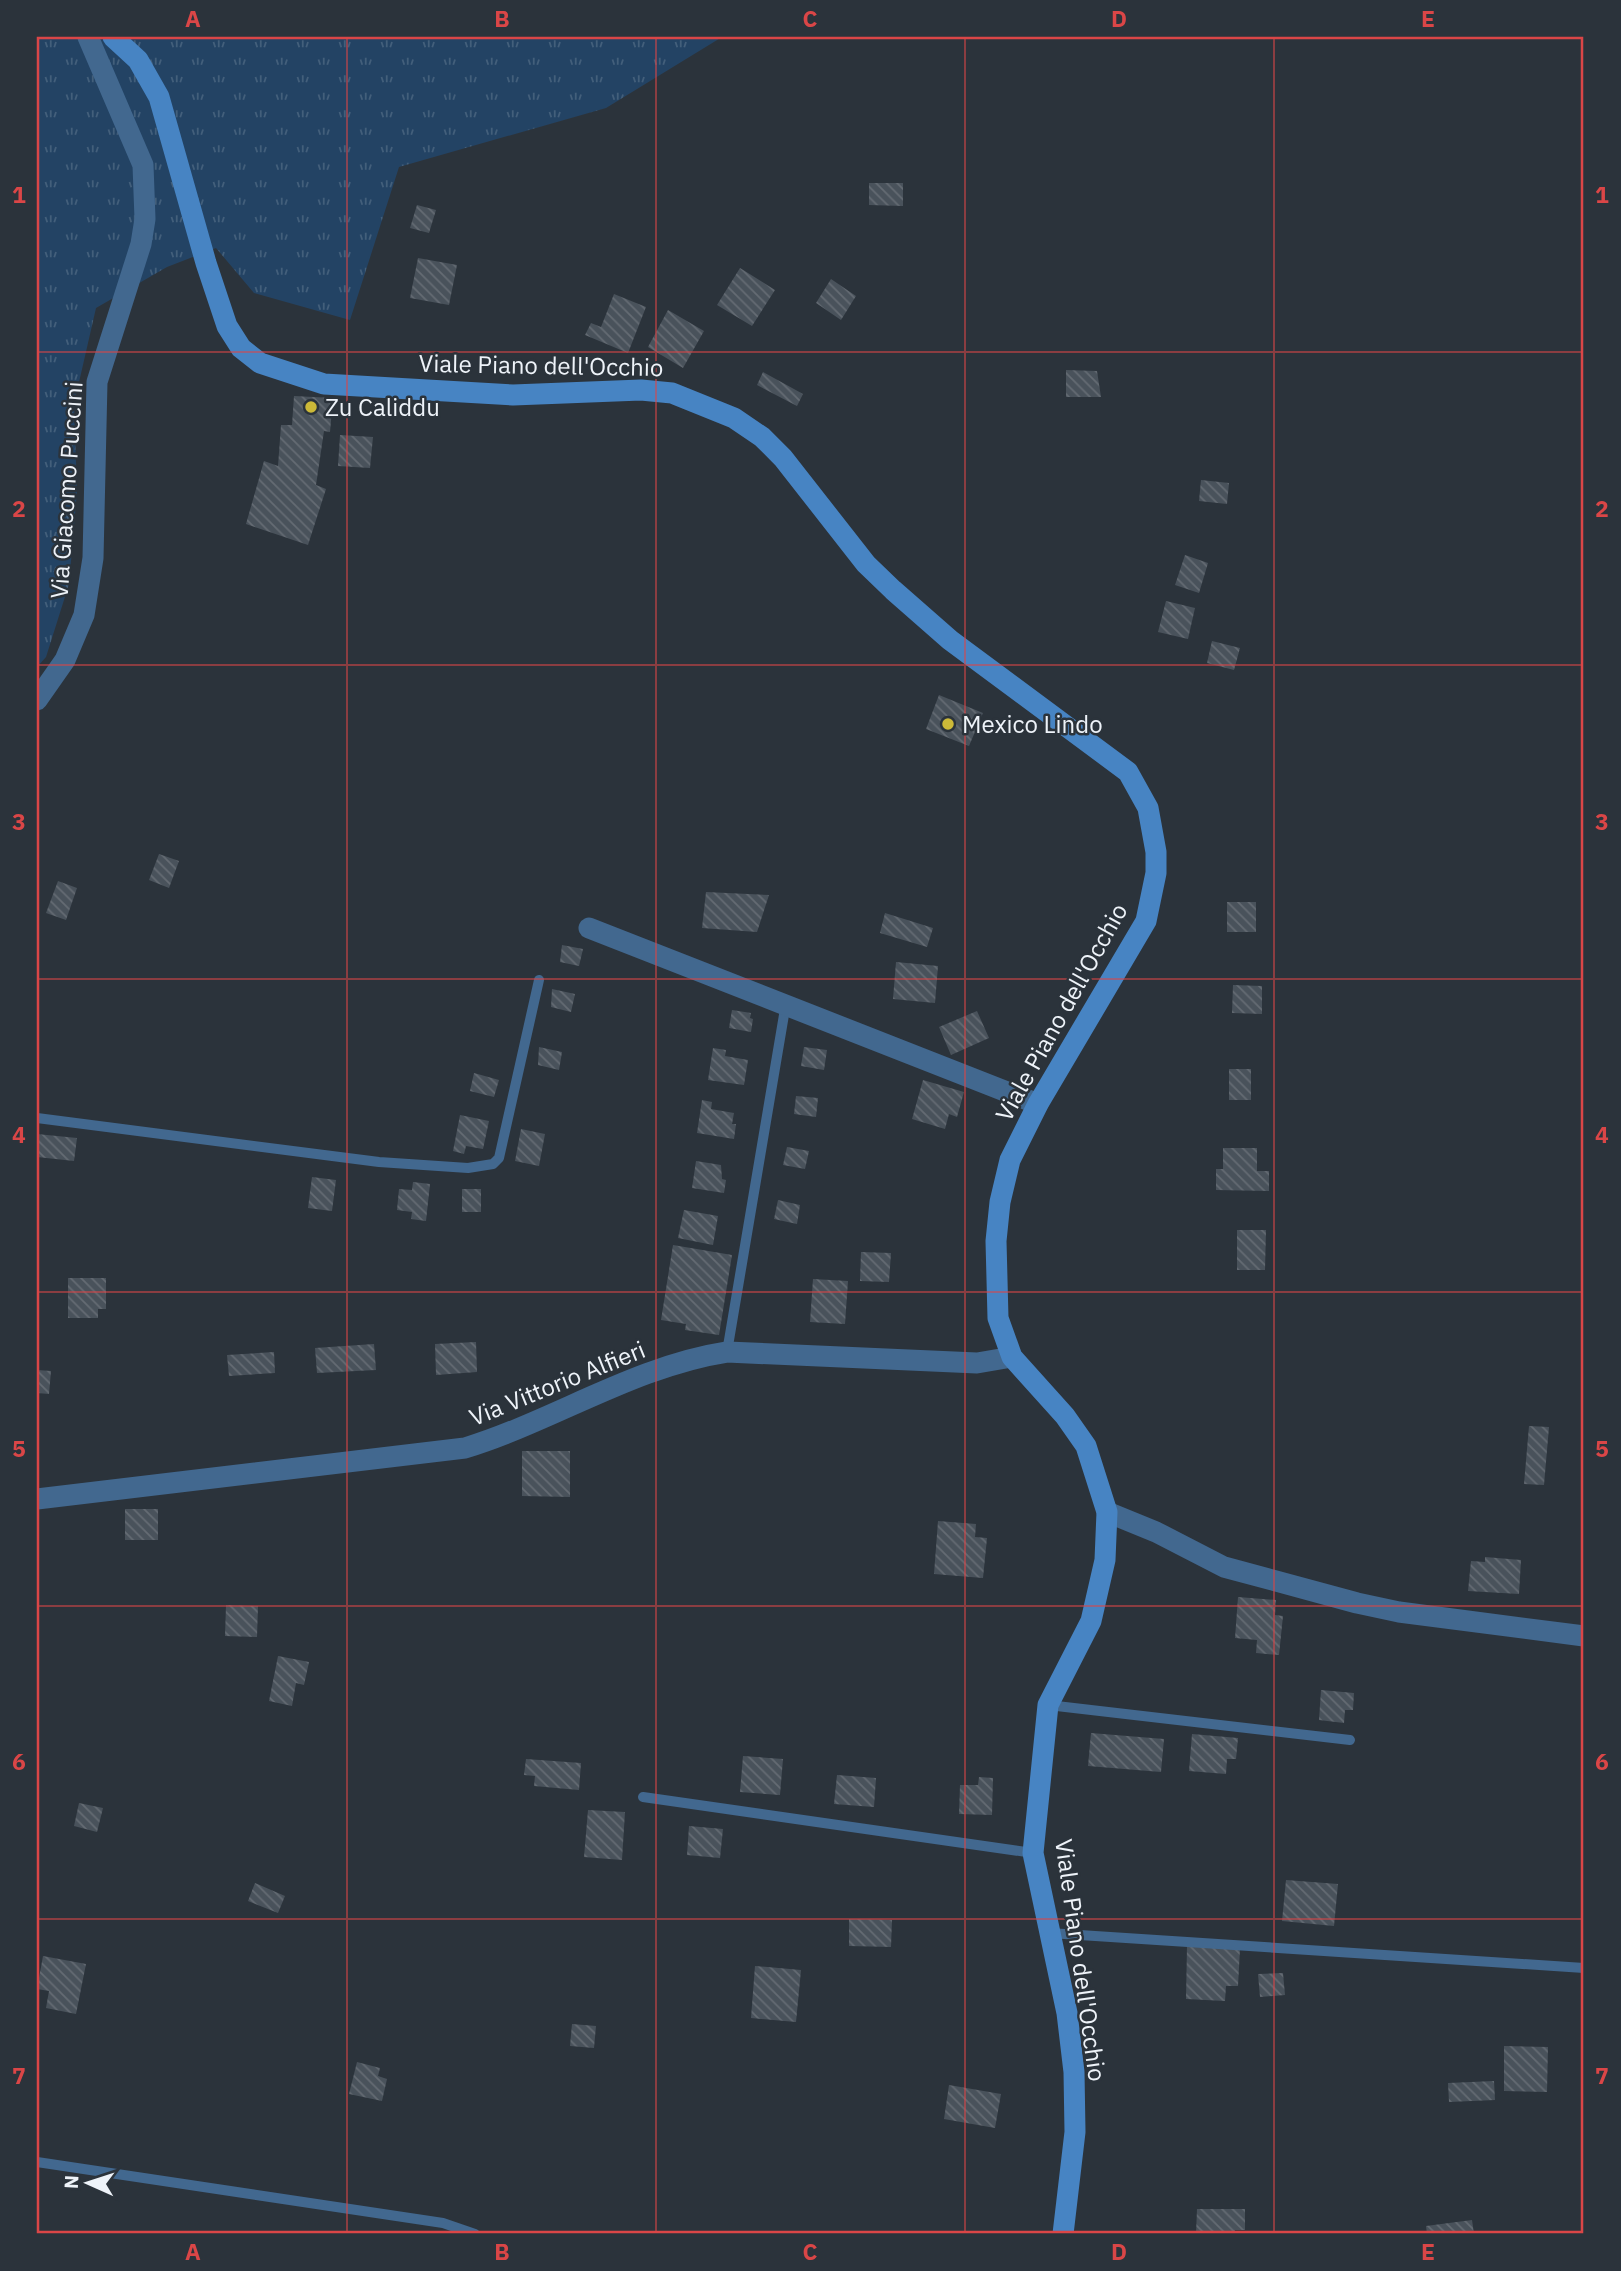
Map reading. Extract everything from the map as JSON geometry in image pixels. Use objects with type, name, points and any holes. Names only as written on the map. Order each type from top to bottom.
[{"type":"main road","name":"Viale Piano dell'Occhio","points":[[113,37],[138,60],[159,97],[206,263],[227,326],[241,348],[260,363],[324,384],[513,395],[641,390],[672,393],[713,408],[762,437],[783,458],[866,564],[920,616],[1128,772],[1148,808],[1156,852],[1156,873],[1146,921],[1038,1104],[1010,1160],[998,1228],[995,1273],[998,1318],[1012,1357],[1065,1416],[1086,1446],[1102,1489],[1107,1512],[1105,1560],[1091,1621],[1048,1706],[1042,1739],[1033,1853],[1067,2013],[1074,2072],[1075,2132],[1063,2234]]},
{"type":"street","name":"Via Giacomo Puccini","points":[[37,700],[65,660],[84,615],[93,558],[97,382],[141,244],[145,219],[143,165],[88,37]]},
{"type":"street","points":[[589,928],[1038,1104]]},
{"type":"street","name":"Via Vittorio Alfieri","points":[[37,1499],[464,1448],[494,1439],[662,1369],[700,1356],[727,1352],[977,1363],[1012,1357]]},
{"type":"street","points":[[1107,1512],[1156,1532],[1224,1567],[1357,1603],[1399,1612],[1584,1636]]},
{"type":"lane","points":[[37,1118],[379,1162],[468,1168],[493,1164],[499,1158],[539,980]]},
{"type":"lane","points":[[727,1352],[786,1003]]},
{"type":"lane","points":[[1048,1706],[1350,1740]]},
{"type":"lane","points":[[643,1797],[1033,1853]]},
{"type":"lane","points":[[1048,1933],[1584,1968]]},
{"type":"lane","points":[[37,2162],[443,2223],[475,2234]]},
{"type":"green space","points":[[37,37],[722,37],[606,108],[399,167],[350,320],[254,293],[216,248],[167,267],[96,308],[74,404],[77,491],[69,584],[46,657],[37,667]]},
{"type":"building","points":[[869,183],[903,183],[903,206],[869,205]]},
{"type":"building","points":[[417,205],[436,210],[429,233],[410,228]]},
{"type":"building","points":[[418,258],[457,265],[449,305],[410,298]]},
{"type":"building","points":[[740,268],[775,290],[752,326],[717,305]]},
{"type":"building","points":[[831,279],[856,296],[841,320],[816,303]]},
{"type":"building","points":[[614,294],[646,307],[628,353],[585,335],[591,323],[601,327]]},
{"type":"building","points":[[668,310],[704,331],[683,368],[648,347]]},
{"type":"building","points":[[1066,370],[1097,371],[1101,397],[1066,397]]},
{"type":"building","points":[[763,372],[803,394],[797,406],[757,385]]},
{"type":"building","points":[[294,396],[333,398],[330,432],[324,431],[316,485],[326,489],[308,545],[246,524],[264,461],[278,466],[281,425],[292,425]]},
{"type":"building","points":[[340,435],[373,437],[370,468],[338,466]]},
{"type":"building","points":[[1201,480],[1229,483],[1227,504],[1199,501]]},
{"type":"building","points":[[1185,555],[1208,563],[1199,593],[1175,585]]},
{"type":"building","points":[[1166,601],[1195,608],[1188,639],[1158,632]]},
{"type":"building","points":[[1212,641],[1240,648],[1234,670],[1207,663]]},
{"type":"building","points":[[939,695],[983,713],[969,746],[926,729]]},
{"type":"building","points":[[159,854],[179,861],[169,888],[149,880]]},
{"type":"building","points":[[58,881],[77,888],[66,920],[46,913]]},
{"type":"building","points":[[706,892],[769,895],[757,932],[702,928]]},
{"type":"building","points":[[1227,902],[1256,902],[1256,932],[1227,932]]},
{"type":"building","points":[[885,913],[933,928],[927,947],[880,933]]},
{"type":"building","points":[[562,945],[583,949],[579,966],[560,962]]},
{"type":"building","points":[[896,962],[938,966],[935,1003],[893,999]]},
{"type":"building","points":[[1233,985],[1262,986],[1262,1014],[1232,1013]]},
{"type":"building","points":[[552,989],[575,994],[571,1012],[551,1007]]},
{"type":"building","points":[[732,1010],[751,1013],[751,1032],[729,1028]]},
{"type":"building","points":[[977,1011],[989,1038],[951,1055],[939,1027]]},
{"type":"building","points":[[539,1047],[562,1052],[559,1070],[538,1065]]},
{"type":"building","points":[[804,1047],[827,1050],[824,1070],[801,1066]]},
{"type":"building","points":[[713,1048],[726,1050],[725,1056],[748,1060],[744,1085],[708,1080]]},
{"type":"building","points":[[1229,1069],[1251,1069],[1251,1100],[1229,1100]]},
{"type":"building","points":[[474,1073],[499,1080],[494,1097],[470,1091]]},
{"type":"building","points":[[923,1080],[964,1092],[957,1117],[949,1114],[945,1129],[912,1119]]},
{"type":"building","points":[[796,1096],[818,1098],[816,1117],[794,1114]]},
{"type":"building","points":[[702,1100],[712,1102],[711,1109],[734,1113],[734,1139],[697,1133]]},
{"type":"building","points":[[460,1115],[489,1121],[483,1149],[466,1146],[464,1154],[453,1151]]},
{"type":"building","points":[[521,1129],[545,1134],[539,1166],[515,1161]]},
{"type":"building","points":[[37,1134],[77,1138],[74,1161],[37,1157]]},
{"type":"building","points":[[787,1147],[809,1151],[805,1169],[783,1165]]},
{"type":"building","points":[[1223,1148],[1257,1148],[1257,1171],[1269,1171],[1269,1191],[1216,1190],[1216,1169],[1223,1169]]},
{"type":"building","points":[[696,1161],[721,1165],[722,1179],[726,1180],[724,1193],[692,1188]]},
{"type":"building","points":[[312,1177],[336,1180],[332,1211],[308,1208]]},
{"type":"building","points":[[413,1182],[430,1184],[426,1221],[411,1219],[412,1212],[397,1210],[399,1189],[412,1190]]},
{"type":"building","points":[[462,1189],[481,1189],[481,1212],[462,1212]]},
{"type":"building","points":[[778,1200],[800,1205],[797,1224],[774,1219]]},
{"type":"building","points":[[684,1210],[718,1216],[713,1245],[678,1238]]},
{"type":"building","points":[[1237,1230],[1266,1230],[1265,1270],[1237,1270]]},
{"type":"building","points":[[673,1245],[732,1255],[719,1335],[685,1330],[686,1324],[661,1320]]},
{"type":"building","points":[[861,1252],[891,1253],[889,1282],[860,1281]]},
{"type":"building","points":[[68,1278],[106,1278],[106,1309],[98,1309],[98,1318],[68,1318]]},
{"type":"building","points":[[813,1279],[848,1281],[845,1324],[810,1322]]},
{"type":"building","points":[[476,1342],[477,1372],[436,1375],[435,1344]]},
{"type":"building","points":[[374,1344],[376,1370],[317,1373],[315,1348]]},
{"type":"building","points":[[274,1352],[275,1373],[229,1376],[227,1355]]},
{"type":"building","points":[[37,1370],[51,1371],[49,1394],[37,1393]]},
{"type":"building","points":[[1529,1426],[1549,1427],[1544,1485],[1524,1484]]},
{"type":"building","points":[[522,1451],[570,1451],[570,1497],[522,1496]]},
{"type":"building","points":[[125,1509],[158,1509],[158,1540],[125,1540]]},
{"type":"building","points":[[938,1521],[976,1524],[975,1537],[987,1538],[983,1578],[934,1574]]},
{"type":"building","points":[[1485,1557],[1521,1560],[1519,1594],[1468,1591],[1471,1561],[1485,1562]]},
{"type":"building","points":[[1238,1597],[1276,1600],[1275,1615],[1283,1616],[1279,1655],[1256,1653],[1257,1640],[1235,1638]]},
{"type":"building","points":[[226,1605],[258,1606],[257,1637],[225,1636]]},
{"type":"building","points":[[278,1656],[309,1662],[304,1685],[296,1683],[292,1706],[269,1701]]},
{"type":"building","points":[[1321,1690],[1354,1693],[1353,1710],[1345,1710],[1344,1723],[1319,1720]]},
{"type":"building","points":[[1091,1733],[1164,1739],[1161,1772],[1088,1766]]},
{"type":"building","points":[[1192,1734],[1238,1738],[1236,1759],[1227,1759],[1226,1774],[1189,1771]]},
{"type":"building","points":[[743,1756],[783,1759],[780,1795],[740,1792]]},
{"type":"building","points":[[526,1759],[581,1763],[579,1790],[534,1786],[535,1776],[524,1775]]},
{"type":"building","points":[[837,1775],[876,1778],[874,1807],[834,1804]]},
{"type":"building","points":[[979,1777],[993,1778],[992,1815],[959,1814],[960,1785],[978,1785]]},
{"type":"building","points":[[79,1803],[103,1808],[97,1832],[74,1826]]},
{"type":"building","points":[[588,1810],[625,1812],[622,1860],[584,1857]]},
{"type":"building","points":[[689,1826],[723,1829],[720,1858],[687,1855]]},
{"type":"building","points":[[1286,1880],[1338,1884],[1334,1926],[1282,1921]]},
{"type":"building","points":[[255,1883],[285,1896],[278,1913],[248,1901]]},
{"type":"building","points":[[849,1919],[892,1920],[891,1947],[849,1946]]},
{"type":"building","points":[[1187,1946],[1240,1949],[1238,1986],[1226,1986],[1225,2001],[1186,1999]]},
{"type":"building","points":[[43,1956],[86,1964],[76,2014],[46,2008],[49,1991],[37,1989]]},
{"type":"building","points":[[755,1966],[801,1970],[796,2022],[751,2018]]},
{"type":"building","points":[[1283,1973],[1285,1995],[1260,1997],[1258,1974]]},
{"type":"building","points":[[572,2024],[596,2026],[594,2048],[570,2046]]},
{"type":"building","points":[[1504,2046],[1548,2047],[1547,2092],[1504,2091]]},
{"type":"building","points":[[357,2062],[380,2068],[378,2076],[387,2079],[382,2101],[349,2094]]},
{"type":"building","points":[[1494,2081],[1495,2100],[1449,2102],[1448,2083]]},
{"type":"building","points":[[949,2085],[1001,2094],[995,2128],[944,2119]]},
{"type":"building","points":[[1197,2209],[1245,2209],[1245,2230],[1235,2230],[1235,2234],[1196,2234]]},
{"type":"building","points":[[1472,2220],[1474,2234],[1427,2234],[1426,2226]]},
{"type":"place","name":"Zu Caliddu","points":[[311,407]]},
{"type":"place","name":"Mexico Lindo","points":[[948,724]]}]
